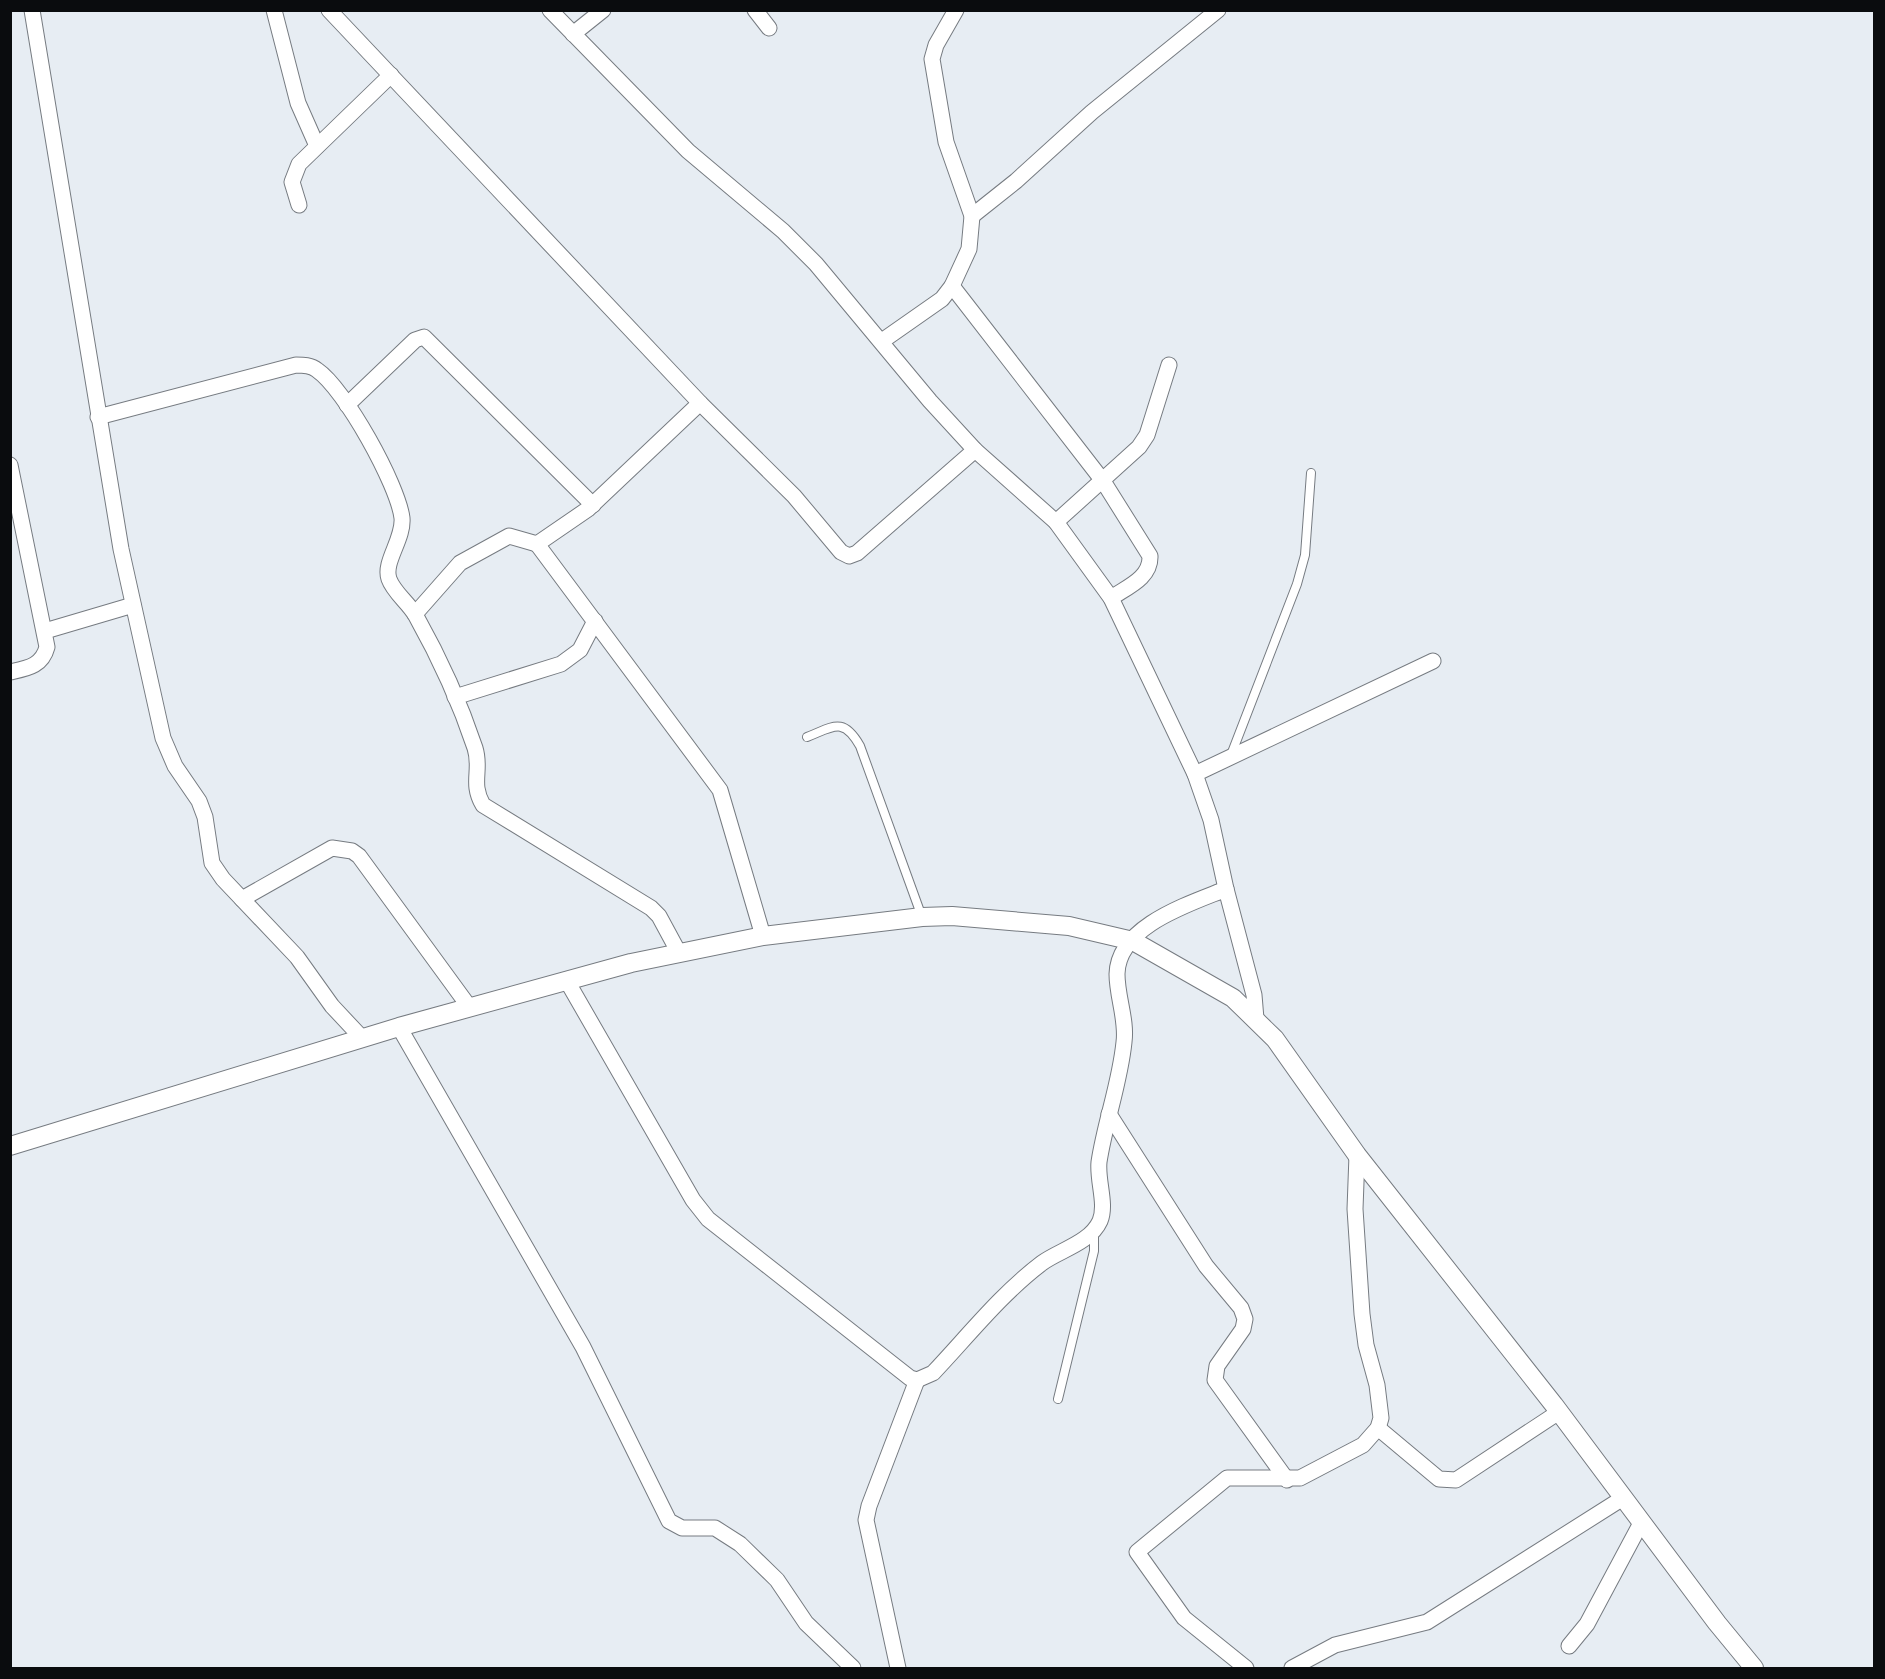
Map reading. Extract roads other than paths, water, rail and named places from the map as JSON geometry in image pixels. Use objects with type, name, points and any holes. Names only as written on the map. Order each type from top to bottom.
[{"type":"street","points":[[32,10],[98,417],[133,605],[168,752],[199,801],[205,817],[212,862],[242,899],[297,957],[332,1006],[362,1038]]},
{"type":"street","points":[[274,10],[298,103],[317,146]]},
{"type":"street","points":[[329,10],[700,403],[794,496],[841,552],[849,556],[857,553],[975,450]]},
{"type":"street","points":[[549,10],[688,151],[792,239],[816,264],[930,401],[975,450],[1056,522],[1111,598],[1195,774],[1211,820],[1226,889],[1254,995],[1256,1018]]},
{"type":"street","points":[[573,34],[603,10]]},
{"type":"street","points":[[755,10],[769,28]]},
{"type":"street","points":[[882,341],[942,298],[952,286],[969,249],[972,216],[946,142],[932,59],[936,45],[956,10]]},
{"type":"street","points":[[972,216],[1016,181],[1092,112],[1218,10]]},
{"type":"street","points":[[298,205],[294,191],[294,173],[317,146],[391,75]]},
{"type":"street","points":[[952,286],[1103,481],[1150,556],[1150,566],[1146,575],[1111,598]]},
{"type":"street","points":[[347,405],[415,340],[424,337],[593,505]]},
{"type":"street","points":[[98,417],[296,364],[316,368],[347,405],[383,467],[402,516],[400,540],[388,572],[393,586],[415,614],[455,697],[478,759],[475,785],[483,805],[651,908],[659,916],[679,953]]},
{"type":"street","points":[[1056,522],[1128,459],[1147,435],[1169,364]]},
{"type":"street","points":[[537,544],[593,505],[700,403]]},
{"type":"street","points":[[10,465],[45,631],[44,657],[37,664],[10,672]]},
{"type":"street","points":[[415,614],[460,563],[509,536],[537,544],[720,790],[763,936]]},
{"type":"street","points":[[45,631],[133,605]]},
{"type":"street","points":[[455,697],[561,664],[580,650],[595,621]]},
{"type":"street","points":[[1195,774],[1433,661]]},
{"type":"street","points":[[242,899],[332,848],[352,850],[366,865],[470,1008]]},
{"type":"street","points":[[567,981],[693,1200],[708,1219],[910,1378],[917,1380],[933,1373],[1021,1280],[1044,1261],[1094,1231],[1102,1213],[1099,1167],[1125,1039],[1117,974],[1120,958],[1133,941],[1163,915],[1226,889]]},
{"type":"street","points":[[10,1146],[399,1027],[567,981],[679,953],[763,936],[922,917],[952,916],[1069,926],[1133,941],[1233,998],[1275,1039],[1357,1155],[1559,1413],[1754,1668]]},
{"type":"street","points":[[399,1027],[583,1347],[669,1521],[682,1528],[715,1528],[757,1558],[777,1580],[806,1623],[853,1668]]},
{"type":"street","points":[[1109,1114],[1206,1266],[1241,1308],[1245,1318],[1243,1329],[1217,1366],[1215,1380],[1287,1480]]},
{"type":"street","points":[[1246,1668],[1184,1617],[1137,1552],[1227,1478],[1287,1480],[1300,1478],[1363,1445],[1378,1428],[1381,1418],[1377,1385],[1366,1345],[1362,1314],[1355,1209],[1357,1155]]},
{"type":"street","points":[[898,1668],[866,1520],[868,1506],[917,1380]]},
{"type":"street","points":[[1378,1428],[1438,1479],[1448,1481],[1456,1480],[1559,1413]]},
{"type":"street","points":[[1292,1668],[1335,1645],[1427,1622],[1623,1498]]},
{"type":"street","points":[[1569,1646],[1587,1624],[1641,1523]]},
{"type":"lane","points":[[1231,757],[1297,584],[1305,555],[1311,473]]},
{"type":"lane","points":[[807,737],[838,725],[845,726],[853,733],[861,746],[922,917]]},
{"type":"lane","points":[[1058,1399],[1094,1251],[1094,1231]]}]
